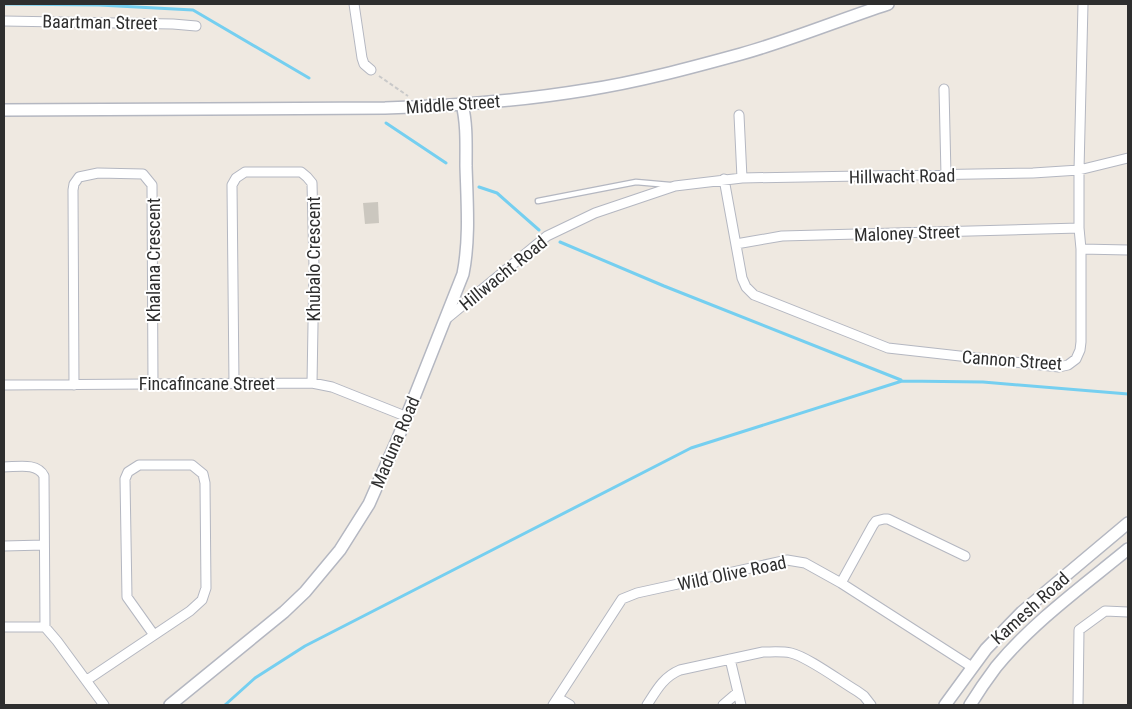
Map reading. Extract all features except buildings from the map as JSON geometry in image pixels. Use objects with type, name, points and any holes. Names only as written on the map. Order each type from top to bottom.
[{"type":"main road","name":"Middle Street","points":[[4,110],[425,106],[502,101],[586,90],[743,54],[888,4]]},
{"type":"main road","name":"Maduna Road","points":[[170,705],[284,612],[324,571],[340,550],[369,504],[398,438],[405,416],[463,274],[466,257],[465,124],[462,104]]},
{"type":"main road","name":"Kamesh Road","points":[[945,705],[986,649],[1022,612],[1128,523]]},
{"type":"main road","name":"Kamesh Road","points":[[970,705],[989,677],[1013,649],[1060,606],[1128,549]]},
{"type":"street","points":[[354,4],[362,58],[364,64],[371,70]]},
{"type":"street","name":"Cannon Street","points":[[724,179],[742,278],[746,287],[754,295],[882,347],[902,351],[1059,366],[1068,365],[1073,362],[1081,346],[1079,170],[1083,4]]},
{"type":"street","name":"Baartman Street","points":[[4,21],[196,26]]},
{"type":"street","points":[[944,89],[946,175]]},
{"type":"street","points":[[739,115],[742,178]]},
{"type":"street","name":"Hillwacht Road","points":[[445,320],[547,236],[595,213],[675,186],[742,178],[1033,173],[1079,170],[1128,158]]},
{"type":"street","name":"Khubalo Crescent","points":[[234,383],[232,185],[236,178],[245,172],[301,172],[307,176],[312,184],[314,260],[312,383]]},
{"type":"street","name":"Khalana Crescent","points":[[74,385],[73,190],[74,184],[80,177],[98,173],[143,174],[152,185],[153,384]]},
{"type":"street","name":"Maloney Street","points":[[736,244],[782,236],[1079,228]]},
{"type":"street","points":[[1081,249],[1128,250]]},
{"type":"street","name":"Fincafincane Street","points":[[4,385],[312,383],[342,391],[405,416]]},
{"type":"street","points":[[87,680],[154,635],[194,608],[204,595],[206,588],[205,483],[203,474],[192,465],[139,465],[128,472],[125,480],[127,596],[154,635]]},
{"type":"street","points":[[4,466],[32,467],[39,469],[43,473],[44,627],[57,640],[104,705]]},
{"type":"street","points":[[841,583],[873,525],[876,521],[884,519],[893,521],[965,556]]},
{"type":"street","points":[[4,546],[44,545]]},
{"type":"street","name":"Wild Olive Road","points":[[555,701],[620,600],[627,596],[787,560],[804,563],[841,583],[972,667]]},
{"type":"street","points":[[1078,705],[1080,630],[1105,610],[1128,612]]},
{"type":"street","points":[[4,627],[44,627]]},
{"type":"street","points":[[647,705],[664,680],[672,673],[763,652],[792,653],[857,691],[872,705]]},
{"type":"street","points":[[730,659],[741,705]]},
{"type":"street","points":[[723,705],[737,693]]},
{"type":"street","points":[[555,701],[570,705]]},
{"type":"lane","name":"Hillwacht Road","points":[[538,201],[636,182],[675,186]]},
{"type":"path","points":[[371,70],[425,106]]},
{"type":"waterway","points":[[4,4],[99,5],[193,10],[309,78]]},
{"type":"waterway","points":[[386,123],[446,163]]},
{"type":"waterway","points":[[479,187],[497,193],[539,230]]},
{"type":"waterway","points":[[560,242],[664,286],[901,380]]},
{"type":"waterway","points":[[225,705],[255,678],[305,646],[691,448],[902,381],[983,382],[1128,394]]}]
